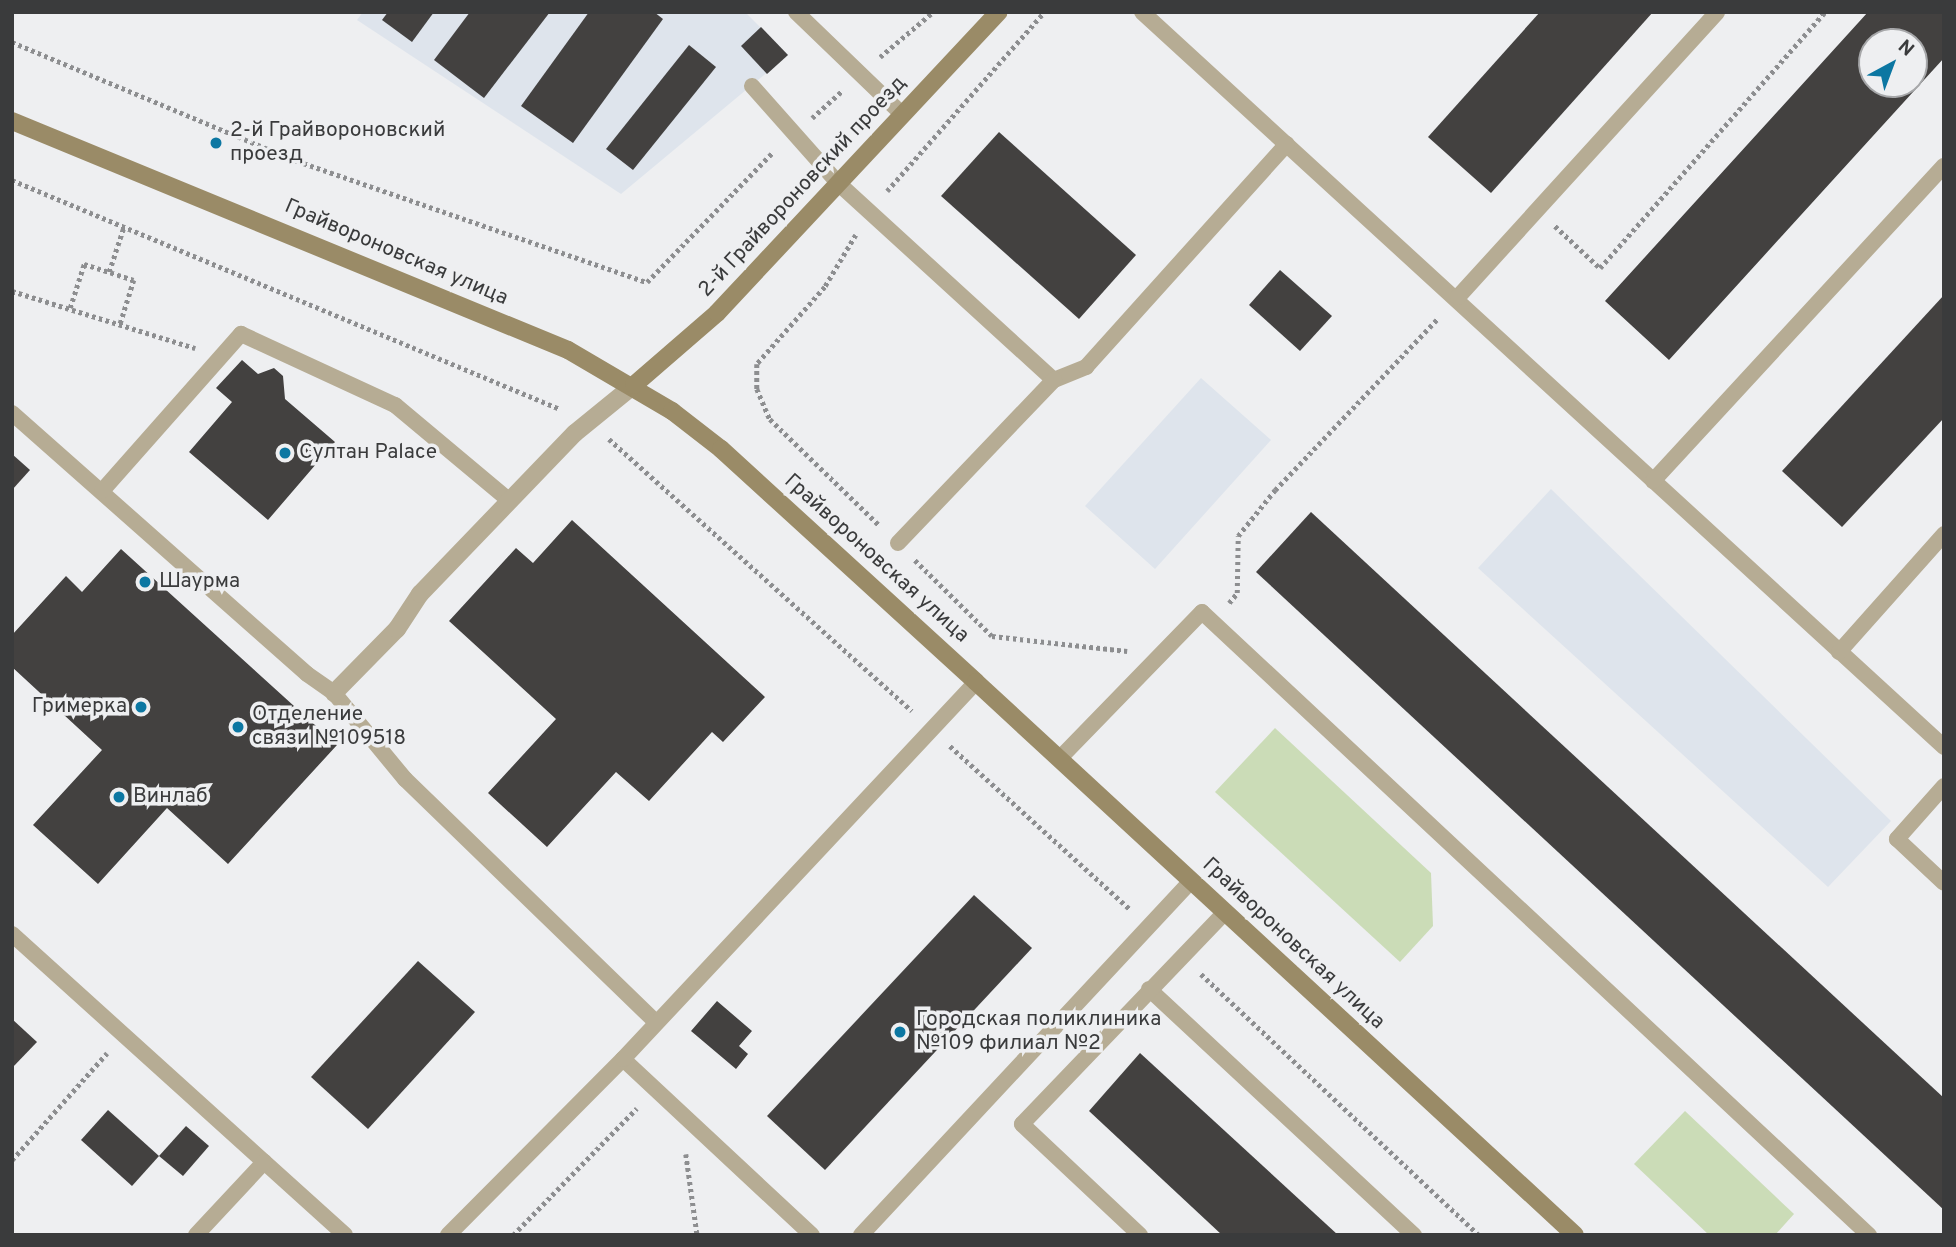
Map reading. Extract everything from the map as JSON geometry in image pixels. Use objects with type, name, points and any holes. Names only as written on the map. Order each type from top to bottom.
[{"type":"main road","name":"2-й Грайвороновский проезд","points":[[634,385],[717,313],[999,12]]},
{"type":"main road","name":"Грайвороновская улица","points":[[12,121],[557,345],[634,385],[721,449],[1575,1235]]},
{"type":"street","points":[[334,693],[510,501],[589,422],[634,385]]},
{"type":"lane","points":[[796,12],[902,114]]},
{"type":"lane","points":[[1142,12],[1458,297],[1653,481],[1944,747]]},
{"type":"lane","points":[[1458,297],[1717,12]]},
{"type":"lane","points":[[752,86],[838,183],[1054,380]]},
{"type":"lane","points":[[898,543],[1054,380],[1086,367],[1287,144]]},
{"type":"lane","points":[[1653,481],[1944,166]]},
{"type":"lane","points":[[102,491],[241,334],[395,405],[510,501]]},
{"type":"lane","points":[[12,413],[307,674],[334,693],[405,779],[656,1022]]},
{"type":"lane","points":[[1839,652],[1944,534]]},
{"type":"lane","points":[[1059,759],[1156,654],[1202,612],[1869,1235]]},
{"type":"lane","points":[[448,1235],[623,1059],[976,682]]},
{"type":"lane","points":[[1944,786],[1896,839],[1944,883]]},
{"type":"lane","points":[[861,1235],[1191,881]]},
{"type":"lane","points":[[1140,1235],[1021,1124],[1225,912]]},
{"type":"lane","points":[[12,934],[345,1235]]},
{"type":"lane","points":[[1149,989],[1414,1235]]},
{"type":"lane","points":[[623,1059],[812,1235]]},
{"type":"lane","points":[[196,1235],[264,1162]]},
{"type":"path","points":[[12,43],[297,161],[647,282],[795,132],[933,12]]},
{"type":"path","points":[[1044,12],[870,212],[825,287],[757,364],[757,389],[770,419],[992,636],[1156,654]]},
{"type":"path","points":[[1537,210],[1600,268],[1825,12]]},
{"type":"path","points":[[12,180],[589,422],[1149,926]]},
{"type":"path","points":[[109,272],[124,226]]},
{"type":"path","points":[[70,308],[84,264],[134,280],[120,325]]},
{"type":"path","points":[[12,291],[221,356]]},
{"type":"path","points":[[1213,622],[1237,593],[1238,536],[1275,490],[1458,297]]},
{"type":"path","points":[[1181,956],[1479,1235]]},
{"type":"path","points":[[12,1160],[124,1035]]},
{"type":"path","points":[[513,1235],[655,1090]]},
{"type":"path","points":[[679,1111],[697,1233]]},
{"type":"shaded area","points":[[363,12],[745,12],[788,55],[621,194],[357,20]]},
{"type":"shaded area","points":[[1201,378],[1271,440],[1155,569],[1085,506]]},
{"type":"shaded area","points":[[1551,489],[1891,821],[1828,887],[1478,568]]},
{"type":"green space","points":[[1275,728],[1431,873],[1433,926],[1400,962],[1215,792]]},
{"type":"green space","points":[[1685,1111],[1794,1214],[1775,1235],[1709,1235],[1634,1164]]},
{"type":"building","points":[[388,12],[434,12],[412,42],[382,20]]},
{"type":"building","points":[[470,12],[550,12],[484,98],[434,60]]},
{"type":"building","points":[[589,12],[654,12],[663,19],[573,143],[521,106]]},
{"type":"building","points":[[1540,12],[1653,12],[1491,193],[1428,137]]},
{"type":"building","points":[[1868,12],[1944,12],[1944,58],[1928,76],[1928,28],[1858,28],[1858,98],[1908,98],[1669,360],[1605,301]]},
{"type":"building","points":[[761,27],[788,55],[767,74],[741,46]]},
{"type":"building","points":[[689,45],[716,67],[633,170],[606,149]]},
{"type":"building","points":[[999,132],[1136,255],[1079,319],[941,196]]},
{"type":"building","points":[[1280,270],[1332,316],[1300,351],[1249,305]]},
{"type":"building","points":[[1944,295],[1944,418],[1842,527],[1782,471]]},
{"type":"building","points":[[242,360],[258,374],[274,368],[283,376],[285,399],[335,442],[268,520],[189,452],[232,402],[216,388]]},
{"type":"building","points":[[12,454],[30,470],[12,490]]},
{"type":"building","points":[[1311,512],[1944,1098],[1944,1210],[1256,572]]},
{"type":"building","points":[[572,520],[765,697],[723,742],[712,732],[649,801],[616,772],[547,847],[488,793],[556,719],[449,621],[516,548],[533,563]]},
{"type":"building","points":[[121,549],[337,745],[228,864],[167,808],[98,884],[33,825],[102,750],[12,667],[12,635],[66,576],[82,592]]},
{"type":"building","name":"Городская поликлиника №109 филиал №2","points":[[974,895],[1032,948],[825,1170],[767,1116]]},
{"type":"building","points":[[418,961],[475,1012],[368,1129],[311,1077]]},
{"type":"building","points":[[717,1001],[752,1031],[739,1046],[748,1054],[736,1069],[691,1031]]},
{"type":"building","points":[[12,1019],[37,1042],[12,1068]]},
{"type":"building","points":[[1140,1053],[1338,1235],[1222,1235],[1089,1111]]},
{"type":"building","points":[[108,1110],[159,1156],[132,1186],[81,1140]]},
{"type":"building","points":[[186,1126],[209,1146],[183,1176],[159,1156]]},
{"type":"place","name":"2-й Грайвороновский проезд","points":[[216,143]]},
{"type":"place","name":"Султан Palace","points":[[285,453]]},
{"type":"place","name":"Шаурма","points":[[145,582]]},
{"type":"place","name":"Гримерка","points":[[141,707]]},
{"type":"place","name":"Отделение связи №109518","points":[[238,727]]},
{"type":"place","name":"Винлаб","points":[[119,797]]},
{"type":"place","name":"Городская поликлиника №109 филиал №2","points":[[900,1032]]}]
